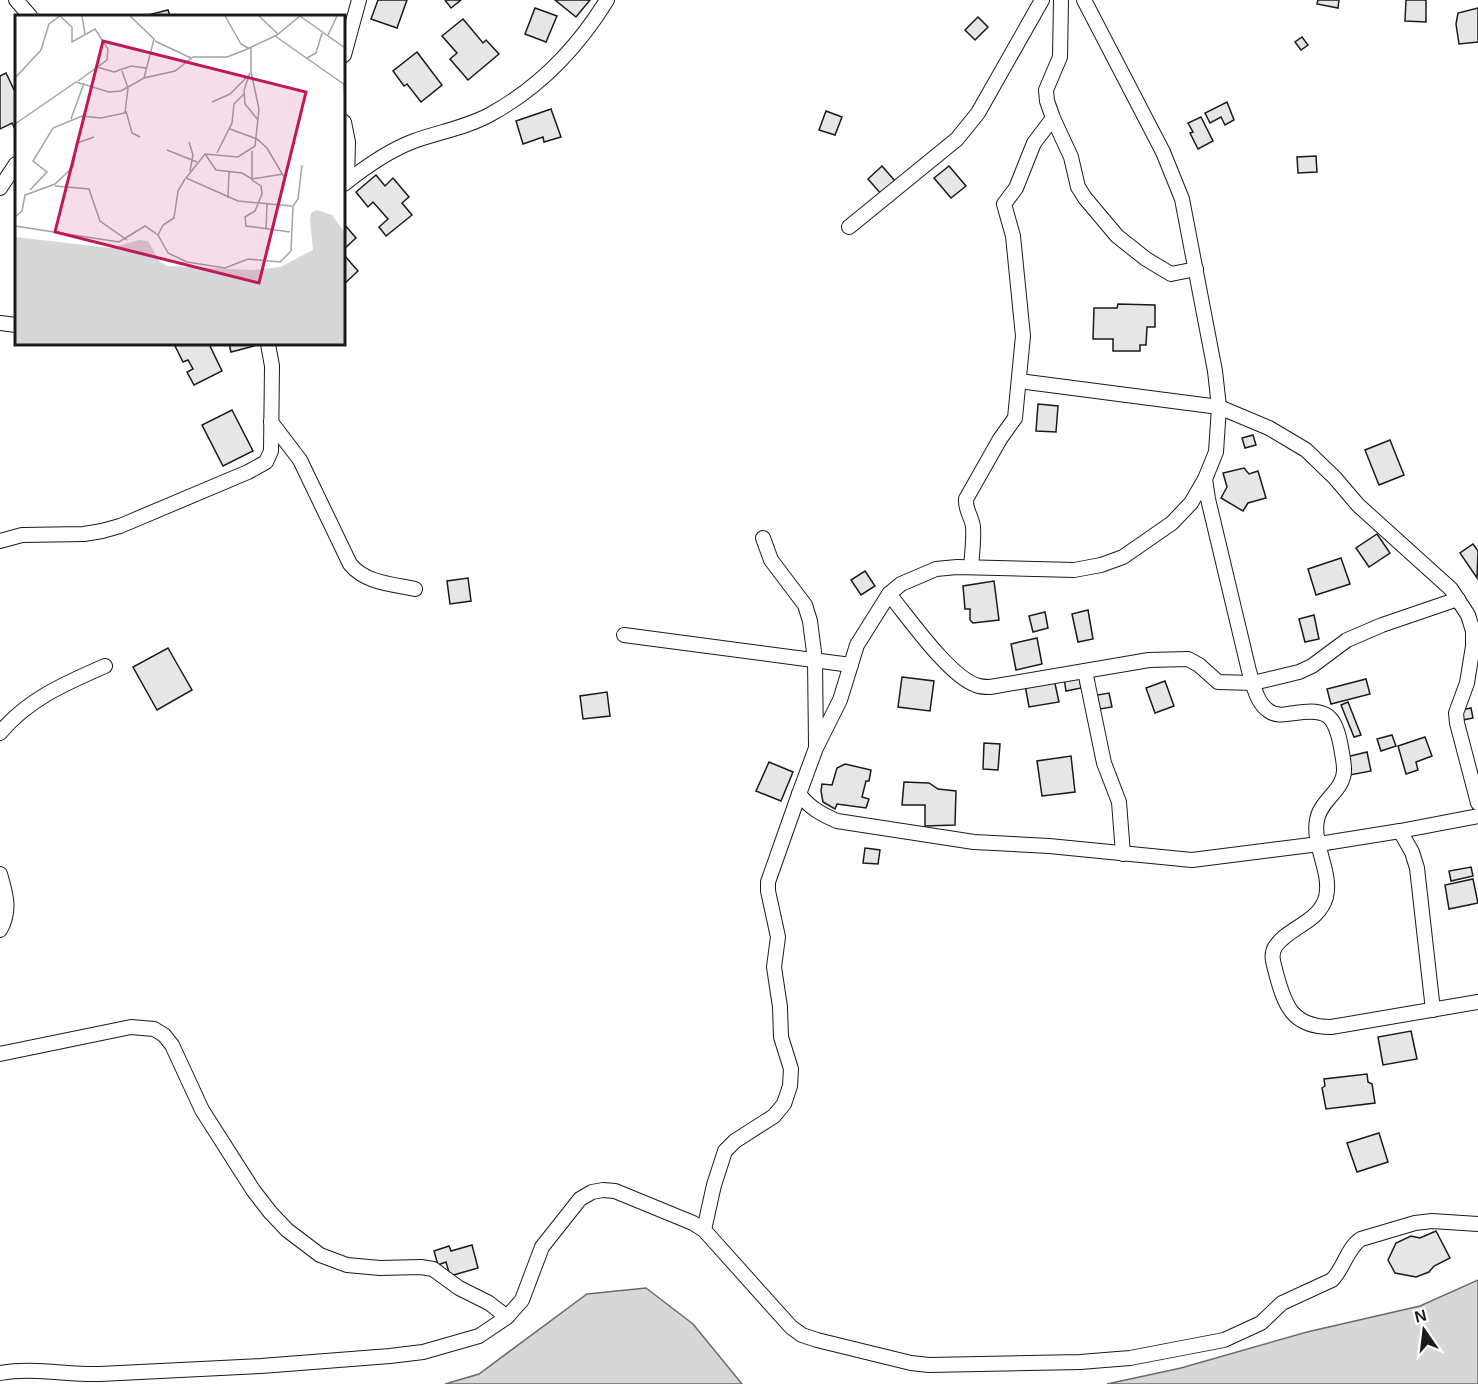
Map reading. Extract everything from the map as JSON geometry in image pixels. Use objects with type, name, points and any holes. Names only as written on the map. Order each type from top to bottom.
[{"type":"street","points":[[16,0],[29,15]]},
{"type":"street","points":[[345,51],[359,0]]},
{"type":"street","points":[[345,183],[404,146],[490,115],[506,105],[558,65],[607,0]]},
{"type":"street","points":[[849,227],[957,139],[978,113],[1042,0]]},
{"type":"street","points":[[1061,0],[1060,57],[1046,90],[1053,118],[1071,157],[1078,187],[1118,236],[1146,259],[1171,274],[1196,269]]},
{"type":"street","points":[[704,1230],[724,1151],[735,1140],[774,1116],[784,1104],[790,1086],[791,1069],[781,1036],[780,1006],[774,967],[778,937],[768,882],[816,748],[840,700],[863,634],[889,594],[901,584],[936,569],[971,567],[1074,570],[1101,565],[1123,557],[1172,523],[1191,503],[1205,479],[1216,452],[1219,407],[1209,331],[1182,199],[1174,175],[1084,0]]},
{"type":"street","points":[[971,567],[973,532],[965,506],[966,499],[1000,439],[1015,418],[1019,381],[1023,336],[1013,236],[1004,204],[1016,188],[1034,143],[1053,118]]},
{"type":"street","points":[[345,127],[348,142],[345,183]]},
{"type":"street","points":[[7,186],[15,166]]},
{"type":"street","points":[[0,323],[15,325]]},
{"type":"street","points":[[0,541],[22,535],[84,534],[120,526],[248,472],[266,462],[271,451],[272,366],[268,345]]},
{"type":"street","points":[[1019,381],[1219,407],[1269,428],[1306,450],[1335,478],[1358,505],[1450,589],[1468,615],[1473,631],[1473,646],[1467,682],[1456,713],[1478,803]]},
{"type":"street","points":[[271,422],[300,460],[350,564],[357,573],[368,578],[415,589]]},
{"type":"street","points":[[1205,479],[1253,683],[1263,707],[1270,713],[1281,715],[1312,711],[1329,716],[1338,733],[1344,768],[1344,778],[1317,820],[1319,844],[1327,882],[1325,898],[1309,921],[1284,938],[1276,946],[1272,955],[1281,992],[1288,1008],[1294,1016],[1310,1025],[1331,1027],[1478,1002]]},
{"type":"street","points":[[763,538],[771,560],[805,605],[813,637],[815,660],[816,748]]},
{"type":"street","points":[[889,594],[941,657],[962,677],[976,686],[990,687],[1149,660],[1188,659],[1199,664],[1218,682],[1253,683],[1299,672],[1312,666],[1347,640],[1382,625],[1458,599]]},
{"type":"street","points":[[624,635],[851,665]]},
{"type":"street","points":[[0,733],[11,719],[43,695],[62,684],[105,666]]},
{"type":"street","points":[[1085,671],[1104,763],[1119,802],[1123,854]]},
{"type":"street","points":[[799,794],[809,806],[822,815],[837,820],[974,842],[1049,846],[1203,860],[1319,844],[1478,816]]},
{"type":"street","points":[[1400,831],[1412,852],[1417,868],[1433,1010]]},
{"type":"street","points":[[0,873],[8,911],[0,930]]},
{"type":"street","points":[[0,1053],[131,1027],[154,1029],[164,1035],[172,1045],[202,1110],[270,1212],[287,1230],[320,1255],[347,1265],[433,1269],[459,1288],[489,1303],[507,1317]]},
{"type":"street","points":[[0,1373],[28,1370],[100,1374],[261,1366],[423,1352],[479,1336],[507,1317],[522,1300],[546,1242],[580,1199],[592,1192],[603,1190],[615,1191],[693,1223],[704,1230],[791,1327],[802,1335],[911,1363],[954,1365],[1080,1362],[1130,1358],[1224,1340],[1261,1323],[1282,1303],[1332,1280],[1338,1274],[1356,1242],[1361,1239],[1415,1223],[1432,1221],[1478,1224]]},
{"type":"shaded area","points":[[1478,1280],[1478,1384],[1107,1384],[1181,1368],[1307,1332],[1420,1306]]},
{"type":"shaded area","points":[[646,1288],[693,1324],[742,1384],[445,1384],[479,1374],[587,1294]]},
{"type":"building","points":[[378,0],[407,0],[397,28],[371,19]]},
{"type":"building","points":[[445,0],[461,0],[451,8]]},
{"type":"building","points":[[555,0],[590,0],[576,17]]},
{"type":"building","points":[[1318,0],[1339,0],[1338,8],[1317,4]]},
{"type":"building","points":[[1406,0],[1426,0],[1426,22],[1405,21]]},
{"type":"building","points":[[535,8],[557,16],[546,42],[525,34]]},
{"type":"building","points":[[1478,8],[1478,42],[1459,44],[1456,24],[1458,13]]},
{"type":"building","points":[[168,10],[170,15],[148,15]]},
{"type":"building","points":[[978,17],[988,27],[975,40],[965,30]]},
{"type":"building","points":[[463,19],[483,43],[486,40],[499,54],[468,80],[450,59],[457,53],[442,36]]},
{"type":"building","points":[[1302,37],[1308,45],[1301,50],[1295,42]]},
{"type":"building","points":[[417,52],[442,85],[421,102],[407,84],[404,86],[393,71]]},
{"type":"building","points":[[6,73],[15,92],[15,129],[12,123],[0,129],[0,76]]},
{"type":"building","points":[[1227,102],[1234,120],[1225,125],[1221,117],[1210,123],[1205,113]]},
{"type":"building","points":[[551,109],[561,137],[544,142],[543,137],[523,144],[516,121]]},
{"type":"building","points":[[826,111],[842,117],[835,135],[819,130]]},
{"type":"building","points":[[1201,117],[1213,141],[1198,149],[1188,123]]},
{"type":"building","points":[[1316,156],[1317,172],[1298,173],[1297,157]]},
{"type":"building","points":[[882,166],[895,181],[881,194],[868,179]]},
{"type":"building","points":[[949,166],[966,186],[951,198],[934,178]]},
{"type":"building","points":[[376,175],[385,186],[393,178],[409,197],[402,203],[412,215],[386,236],[379,227],[388,219],[373,202],[368,207],[356,192]]},
{"type":"building","points":[[345,225],[356,238],[345,248]]},
{"type":"building","points":[[345,256],[358,271],[345,283]]},
{"type":"building","points":[[1118,304],[1155,305],[1155,327],[1147,327],[1146,345],[1140,345],[1140,351],[1113,351],[1113,339],[1093,339],[1094,308],[1117,308]]},
{"type":"building","points":[[209,345],[222,371],[194,385],[187,372],[193,369],[188,360],[183,362],[175,346]]},
{"type":"building","points":[[229,345],[254,346],[231,352]]},
{"type":"building","points":[[1038,404],[1058,406],[1056,432],[1036,431]]},
{"type":"building","points":[[232,410],[253,451],[223,466],[202,425]]},
{"type":"building","points":[[1253,435],[1256,445],[1245,448],[1242,438]]},
{"type":"building","points":[[1390,440],[1404,475],[1379,485],[1365,450]]},
{"type":"building","points":[[1244,468],[1249,474],[1258,471],[1266,498],[1248,503],[1243,511],[1221,498],[1227,487],[1223,473]]},
{"type":"building","points":[[1377,534],[1390,553],[1369,567],[1356,548]]},
{"type":"building","points":[[1473,544],[1478,551],[1477,578],[1460,553]]},
{"type":"building","points":[[1341,558],[1350,584],[1316,595],[1308,569]]},
{"type":"building","points":[[865,571],[875,586],[861,595],[851,580]]},
{"type":"building","points":[[468,578],[471,601],[450,604],[447,581]]},
{"type":"building","points":[[994,581],[999,620],[973,623],[970,620],[970,609],[965,609],[963,586]]},
{"type":"building","points":[[1088,610],[1093,639],[1078,642],[1072,614]]},
{"type":"building","points":[[1045,612],[1048,628],[1033,632],[1029,616]]},
{"type":"building","points":[[1314,615],[1319,639],[1305,642],[1299,619]]},
{"type":"building","points":[[1037,638],[1042,664],[1016,670],[1011,644]]},
{"type":"building","points":[[168,648],[192,690],[157,710],[133,667]]},
{"type":"building","points":[[1079,676],[1081,688],[1066,691],[1064,678]]},
{"type":"building","points":[[902,677],[934,681],[930,711],[898,707]]},
{"type":"building","points":[[1054,679],[1059,702],[1029,707],[1025,685]]},
{"type":"building","points":[[1366,679],[1370,694],[1331,704],[1327,689]]},
{"type":"building","points":[[1165,681],[1174,706],[1155,713],[1146,688]]},
{"type":"building","points":[[607,692],[610,716],[583,719],[580,696]]},
{"type":"building","points":[[1109,693],[1112,707],[1100,709],[1097,695]]},
{"type":"building","points":[[1348,702],[1361,735],[1354,737],[1341,705]]},
{"type":"building","points":[[1471,708],[1473,718],[1463,720],[1461,710]]},
{"type":"building","points":[[1392,735],[1396,746],[1381,751],[1377,739]]},
{"type":"building","points":[[1425,737],[1432,756],[1416,762],[1418,770],[1406,774],[1398,746]]},
{"type":"building","points":[[984,743],[1000,744],[998,770],[983,769]]},
{"type":"building","points":[[1367,752],[1371,771],[1350,775],[1346,757]]},
{"type":"building","points":[[1071,756],[1075,792],[1042,796],[1037,761]]},
{"type":"building","points":[[769,762],[793,772],[781,801],[756,791]]},
{"type":"building","points":[[845,764],[871,770],[862,797],[869,799],[866,808],[837,804],[835,809],[823,802],[822,784],[832,785],[837,768]]},
{"type":"building","points":[[904,782],[929,783],[938,789],[956,791],[955,825],[925,826],[925,805],[902,805]]},
{"type":"building","points":[[865,848],[880,850],[878,864],[863,863]]},
{"type":"building","points":[[1471,867],[1473,876],[1451,881],[1449,871]]},
{"type":"building","points":[[1473,879],[1478,903],[1449,909],[1445,885]]},
{"type":"building","points":[[1411,1031],[1417,1059],[1383,1065],[1378,1037]]},
{"type":"building","points":[[1367,1074],[1368,1082],[1372,1084],[1375,1103],[1326,1109],[1322,1088],[1325,1086],[1324,1079]]},
{"type":"building","points":[[1379,1133],[1388,1162],[1357,1172],[1347,1143]]},
{"type":"building","points":[[1436,1231],[1450,1258],[1434,1266],[1429,1272],[1416,1277],[1395,1273],[1388,1260],[1396,1243],[1411,1236],[1420,1238]]},
{"type":"building","points":[[472,1245],[478,1268],[450,1276],[446,1262],[438,1265],[434,1251],[449,1246],[451,1251]]}]
